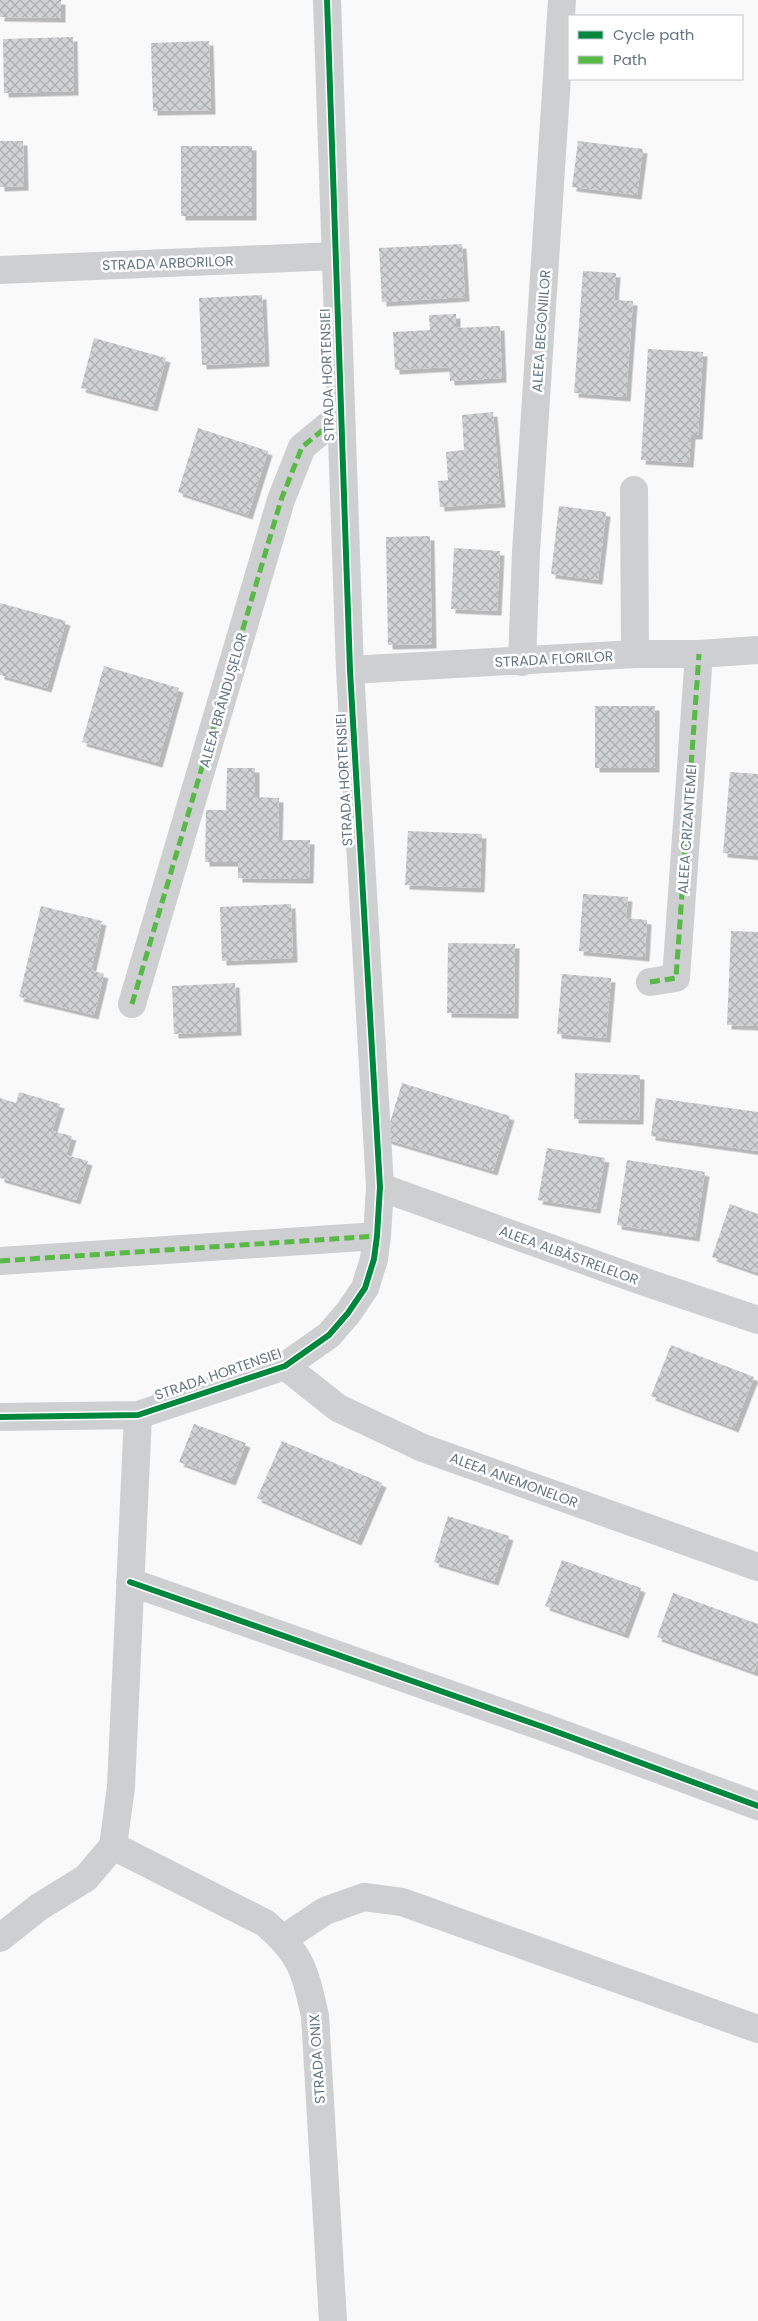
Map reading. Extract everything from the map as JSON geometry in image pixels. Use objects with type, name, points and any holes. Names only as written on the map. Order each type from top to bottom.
[{"type":"street","name":"STRADA HORTENSIEI","points":[[0,1416],[138,1415],[285,1366],[329,1335],[348,1313],[365,1288],[374,1259],[378,1236],[380,1186],[350,670],[327,0]]},
{"type":"street","name":"ALEEA BEGONIILOR","points":[[522,662],[526,552],[562,0]]},
{"type":"street","name":"STRADA ARBORILOR","points":[[0,270],[336,256]]},
{"type":"street","name":"ALEEA BRÂNDUȘELOR","points":[[132,1004],[282,500],[302,447],[342,414]]},
{"type":"street","points":[[634,490],[635,654]]},
{"type":"street","name":"STRADA FLORILOR","points":[[350,670],[522,662],[635,654],[699,654],[758,650]]},
{"type":"street","name":"ALEEA CRIZANTEMEI","points":[[650,982],[676,978],[699,654]]},
{"type":"street","name":"ALEEA ALBĂSTRELELOR","points":[[380,1186],[629,1277],[758,1320]]},
{"type":"street","points":[[0,1261],[378,1236]]},
{"type":"street","name":"ALEEA ANEMONELOR","points":[[285,1366],[338,1408],[423,1448],[758,1567]]},
{"type":"street","points":[[0,1938],[39,1907],[86,1878],[113,1846],[121,1787],[138,1415]]},
{"type":"street","points":[[130,1582],[549,1728],[758,1806]]},
{"type":"street","name":"STRADA ONIX","points":[[113,1846],[265,1923],[283,1939],[304,1970],[315,2016],[333,2321]]},
{"type":"street","points":[[283,1939],[325,1911],[364,1897],[402,1902],[758,2029]]},
{"type":"building","points":[[0,0],[61,0],[61,18],[0,17]]},
{"type":"building","points":[[73,37],[74,91],[4,93],[3,39]]},
{"type":"building","points":[[209,41],[211,110],[153,111],[151,43]]},
{"type":"building","points":[[0,141],[23,141],[24,186],[0,187]]},
{"type":"building","points":[[578,141],[643,149],[637,195],[572,187]]},
{"type":"building","points":[[181,146],[252,146],[252,216],[181,216]]},
{"type":"building","points":[[462,244],[465,297],[382,302],[379,248]]},
{"type":"building","points":[[583,271],[616,273],[614,300],[633,301],[626,397],[574,393]]},
{"type":"building","points":[[262,295],[265,362],[202,365],[199,298]]},
{"type":"building","points":[[456,314],[456,328],[500,326],[502,378],[450,381],[449,367],[395,370],[393,332],[430,330],[429,315]]},
{"type":"building","points":[[94,338],[166,358],[153,407],[81,388]]},
{"type":"building","points":[[648,349],[703,352],[698,435],[691,435],[689,463],[641,460]]},
{"type":"building","points":[[493,412],[501,503],[440,507],[438,481],[448,480],[446,452],[464,450],[462,415]]},
{"type":"building","points":[[198,428],[268,451],[248,515],[178,492]]},
{"type":"building","points":[[559,506],[606,512],[598,580],[551,574]]},
{"type":"building","points":[[430,536],[432,644],[388,645],[386,537]]},
{"type":"building","points":[[454,548],[500,551],[497,611],[451,609]]},
{"type":"building","points":[[0,603],[66,621],[47,688],[0,675]]},
{"type":"building","points":[[104,666],[179,688],[158,763],[82,742]]},
{"type":"building","points":[[595,706],[655,706],[655,768],[595,768]]},
{"type":"building","points":[[227,768],[255,768],[255,797],[279,798],[278,840],[310,840],[309,879],[238,878],[238,862],[205,862],[206,810],[226,810]]},
{"type":"building","points":[[730,772],[758,774],[758,856],[723,853]]},
{"type":"building","points":[[408,831],[482,834],[480,888],[405,885]]},
{"type":"building","points":[[583,894],[628,897],[626,918],[647,920],[645,957],[579,951]]},
{"type":"building","points":[[291,904],[293,958],[222,961],[220,907]]},
{"type":"building","points":[[41,906],[102,921],[91,970],[104,974],[94,1015],[19,997]]},
{"type":"building","points":[[731,931],[758,932],[758,1026],[727,1025]]},
{"type":"building","points":[[448,943],[515,944],[514,1014],[447,1013]]},
{"type":"building","points":[[562,974],[611,978],[606,1038],[557,1034]]},
{"type":"building","points":[[235,983],[237,1031],[174,1034],[172,986]]},
{"type":"building","points":[[575,1073],[640,1075],[639,1120],[574,1119]]},
{"type":"building","points":[[402,1083],[510,1116],[493,1171],[385,1139]]},
{"type":"building","points":[[19,1092],[60,1104],[52,1131],[72,1136],[66,1155],[88,1161],[76,1200],[0,1178],[0,1098],[16,1103]]},
{"type":"building","points":[[656,1098],[758,1112],[758,1151],[651,1136]]},
{"type":"building","points":[[547,1148],[605,1158],[596,1209],[538,1200]]},
{"type":"building","points":[[627,1160],[705,1172],[695,1237],[617,1225]]},
{"type":"building","points":[[730,1204],[758,1214],[758,1273],[712,1257]]},
{"type":"building","points":[[671,1345],[754,1377],[734,1428],[651,1396]]},
{"type":"building","points":[[194,1424],[246,1443],[231,1481],[179,1462]]},
{"type":"building","points":[[282,1441],[382,1483],[357,1541],[257,1498]]},
{"type":"building","points":[[448,1516],[509,1536],[494,1581],[434,1562]]},
{"type":"building","points":[[562,1560],[641,1588],[624,1634],[545,1606]]},
{"type":"building","points":[[673,1593],[758,1624],[758,1662],[754,1672],[657,1637]]},
{"type":"marked path","points":[[132,1004],[281,500],[302,447],[341,415]]},
{"type":"marked path","points":[[650,982],[676,978],[699,654]]},
{"type":"marked path","points":[[0,1261],[377,1236]]},
{"type":"cycle path","points":[[0,1417],[138,1415],[285,1366],[329,1335],[348,1313],[365,1288],[374,1259],[380,1187],[350,670],[327,0]]},
{"type":"cycle path","points":[[130,1582],[549,1729],[758,1806]]}]
